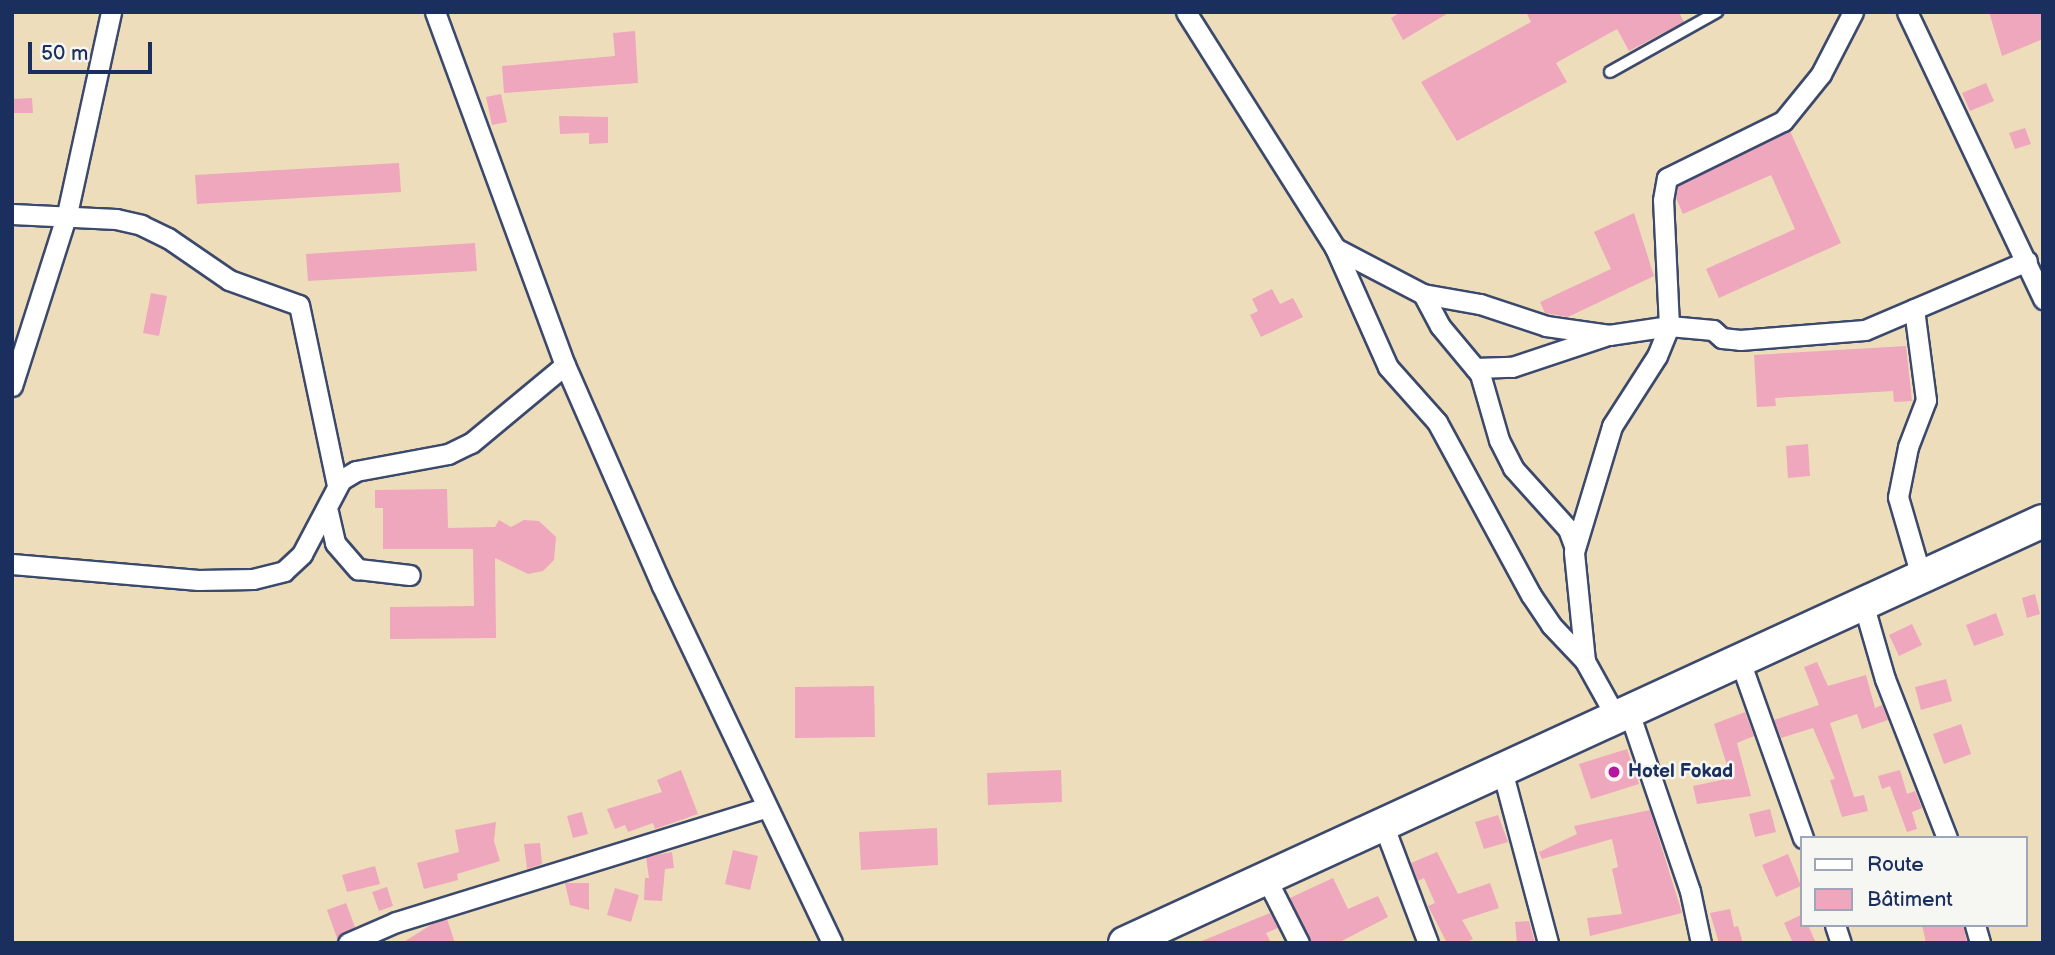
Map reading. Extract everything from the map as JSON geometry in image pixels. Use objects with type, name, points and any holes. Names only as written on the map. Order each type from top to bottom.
[{"type":"highway","points":[[1125,943],[1157,936],[1265,876],[1502,770],[2043,520]]},
{"type":"street","points":[[12,386],[67,214],[111,12]]},
{"type":"street","points":[[435,12],[565,365],[764,808],[832,943]]},
{"type":"street","points":[[1186,12],[1335,247],[1388,367],[1437,422],[1550,625],[1585,661],[1622,714],[1690,891],[1701,943]]},
{"type":"street","points":[[1575,548],[1612,426],[1657,356],[1669,326],[1663,200],[1667,178],[1783,121],[1821,75],[1853,12]]},
{"type":"street","points":[[1907,12],[2043,299]]},
{"type":"street","points":[[12,214],[67,214],[141,225],[168,238],[229,280],[299,305],[337,485],[328,512],[303,554],[284,571],[253,579],[198,580],[12,564]]},
{"type":"street","points":[[1335,247],[1423,294],[1480,304],[1546,326],[1609,335]]},
{"type":"street","points":[[1475,368],[1512,367],[1609,335],[1669,326],[1713,330],[1722,338],[1740,340],[1772,340],[1865,330],[2027,261]]},
{"type":"street","points":[[1423,294],[1440,326],[1475,368],[1513,468],[1568,529],[1575,548],[1585,661]]},
{"type":"street","points":[[1914,309],[1926,400],[1908,447],[1898,497],[1921,576]]},
{"type":"street","points":[[337,485],[356,471],[448,454],[471,443],[565,365]]},
{"type":"street","points":[[328,512],[335,542],[358,569],[410,575]]},
{"type":"street","points":[[1863,603],[1885,679],[1946,836]]},
{"type":"street","points":[[1740,661],[1802,836]]},
{"type":"street","points":[[1502,770],[1548,943]]},
{"type":"street","points":[[348,943],[396,922],[764,808]]},
{"type":"street","points":[[1383,824],[1427,943]]},
{"type":"street","points":[[1265,876],[1299,943]]},
{"type":"lane","points":[[1610,72],[1717,12]]},
{"type":"building","points":[[1401,12],[1450,12],[1403,40],[1391,18]]},
{"type":"building","points":[[1526,12],[1679,12],[1684,22],[1629,51],[1617,29],[1556,63],[1567,82],[1457,141],[1421,82],[1531,22]]},
{"type":"building","points":[[1989,12],[2043,12],[2043,39],[2002,56]]},
{"type":"building","points":[[635,31],[638,83],[504,93],[502,66],[615,56],[613,33]]},
{"type":"building","points":[[1986,83],[1994,101],[1970,111],[1962,93]]},
{"type":"building","points":[[501,94],[507,122],[492,125],[486,97]]},
{"type":"building","points":[[32,98],[33,113],[12,113],[12,99]]},
{"type":"building","points":[[559,116],[608,117],[608,143],[589,144],[589,133],[560,134]]},
{"type":"building","points":[[2025,128],[2031,144],[2015,149],[2009,133]]},
{"type":"building","points":[[1790,131],[1841,243],[1719,298],[1706,269],[1795,229],[1771,175],[1683,214],[1676,198],[1678,186]]},
{"type":"building","points":[[399,163],[401,192],[197,204],[195,175]]},
{"type":"building","points":[[1634,213],[1654,276],[1568,317],[1545,313],[1540,302],[1611,269],[1594,232]]},
{"type":"building","points":[[475,243],[477,271],[308,281],[306,254]]},
{"type":"building","points":[[1272,289],[1280,304],[1293,298],[1303,317],[1261,337],[1250,315],[1258,311],[1252,299]]},
{"type":"building","points":[[151,293],[167,296],[159,336],[143,333]]},
{"type":"building","points":[[1906,346],[1912,401],[1894,402],[1893,391],[1775,398],[1776,406],[1757,407],[1754,355]]},
{"type":"building","points":[[1808,444],[1810,476],[1788,478],[1786,446]]},
{"type":"building","points":[[447,489],[448,528],[495,527],[499,520],[511,527],[524,520],[539,521],[556,537],[554,560],[543,571],[528,574],[495,558],[496,638],[390,639],[390,607],[474,606],[473,549],[383,549],[383,508],[375,508],[375,490]]},
{"type":"building","points":[[2035,594],[2040,614],[2027,618],[2022,598]]},
{"type":"building","points":[[1996,613],[2004,635],[1974,646],[1966,625]]},
{"type":"building","points":[[1912,624],[1922,645],[1899,656],[1889,635]]},
{"type":"building","points":[[1817,662],[1828,686],[1866,675],[1875,708],[1882,705],[1888,720],[1862,729],[1857,714],[1830,723],[1854,797],[1864,795],[1868,811],[1842,817],[1830,780],[1835,779],[1813,728],[1781,738],[1774,720],[1819,705],[1804,667]]},
{"type":"building","points":[[1946,679],[1952,701],[1921,710],[1915,687]]},
{"type":"building","points":[[874,686],[875,737],[795,738],[795,687]]},
{"type":"building","points":[[1745,712],[1754,736],[1737,743],[1751,796],[1697,804],[1693,786],[1731,778],[1714,724]]},
{"type":"building","points":[[1961,724],[1971,754],[1944,764],[1933,734]]},
{"type":"building","points":[[1627,749],[1639,784],[1591,799],[1579,764]]},
{"type":"building","points":[[681,770],[698,814],[655,829],[653,823],[628,832],[625,825],[615,829],[607,809],[662,792],[657,780]]},
{"type":"building","points":[[1061,770],[1062,802],[988,805],[987,773]]},
{"type":"building","points":[[1900,770],[1907,794],[1915,791],[1922,808],[1912,812],[1917,829],[1907,832],[1890,786],[1882,789],[1878,776]]},
{"type":"building","points":[[1770,809],[1776,832],[1755,837],[1749,814]]},
{"type":"building","points":[[1650,810],[1682,913],[1590,936],[1587,918],[1622,914],[1612,869],[1618,867],[1612,839],[1542,859],[1539,852],[1577,834],[1574,826]]},
{"type":"building","points":[[582,812],[588,834],[573,838],[567,816]]},
{"type":"building","points":[[1498,815],[1508,842],[1484,849],[1475,822]]},
{"type":"building","points":[[496,822],[494,841],[500,861],[457,874],[458,880],[424,889],[417,863],[459,852],[455,830]]},
{"type":"building","points":[[937,828],[938,865],[861,870],[859,832]]},
{"type":"building","points":[[540,843],[542,864],[527,869],[524,844]]},
{"type":"building","points":[[733,850],[758,856],[750,890],[725,884]]},
{"type":"building","points":[[672,852],[674,868],[665,869],[662,901],[644,900],[645,878],[649,878],[646,857]]},
{"type":"building","points":[[1437,852],[1458,894],[1490,883],[1499,908],[1462,920],[1473,939],[1465,943],[1447,943],[1428,906],[1435,903],[1424,878],[1418,881],[1411,863]]},
{"type":"building","points":[[1788,854],[1800,886],[1776,897],[1762,865]]},
{"type":"building","points":[[375,866],[380,884],[347,892],[342,875]]},
{"type":"building","points":[[1333,878],[1348,909],[1378,896],[1388,917],[1338,943],[1311,943],[1290,898]]},
{"type":"building","points":[[565,883],[589,883],[589,910],[570,905]]},
{"type":"building","points":[[387,887],[393,906],[379,911],[372,892]]},
{"type":"building","points":[[615,888],[639,895],[631,922],[607,915]]},
{"type":"building","points":[[346,903],[355,927],[337,938],[327,910]]},
{"type":"building","points":[[1730,909],[1734,927],[1738,926],[1743,943],[1719,943],[1710,913]]},
{"type":"building","points":[[1270,913],[1278,928],[1266,933],[1271,943],[1197,943]]},
{"type":"building","points":[[1800,915],[1800,927],[1809,927],[1816,943],[1793,943],[1784,923]]},
{"type":"building","points":[[447,919],[455,943],[402,943],[434,923]]},
{"type":"building","points":[[1529,921],[1535,943],[1517,943],[1515,922]]},
{"type":"building","points":[[1922,927],[1963,927],[1967,943],[1926,943]]},
{"type":"place","name":"Hotel Fokad","points":[[1614,772]]}]
